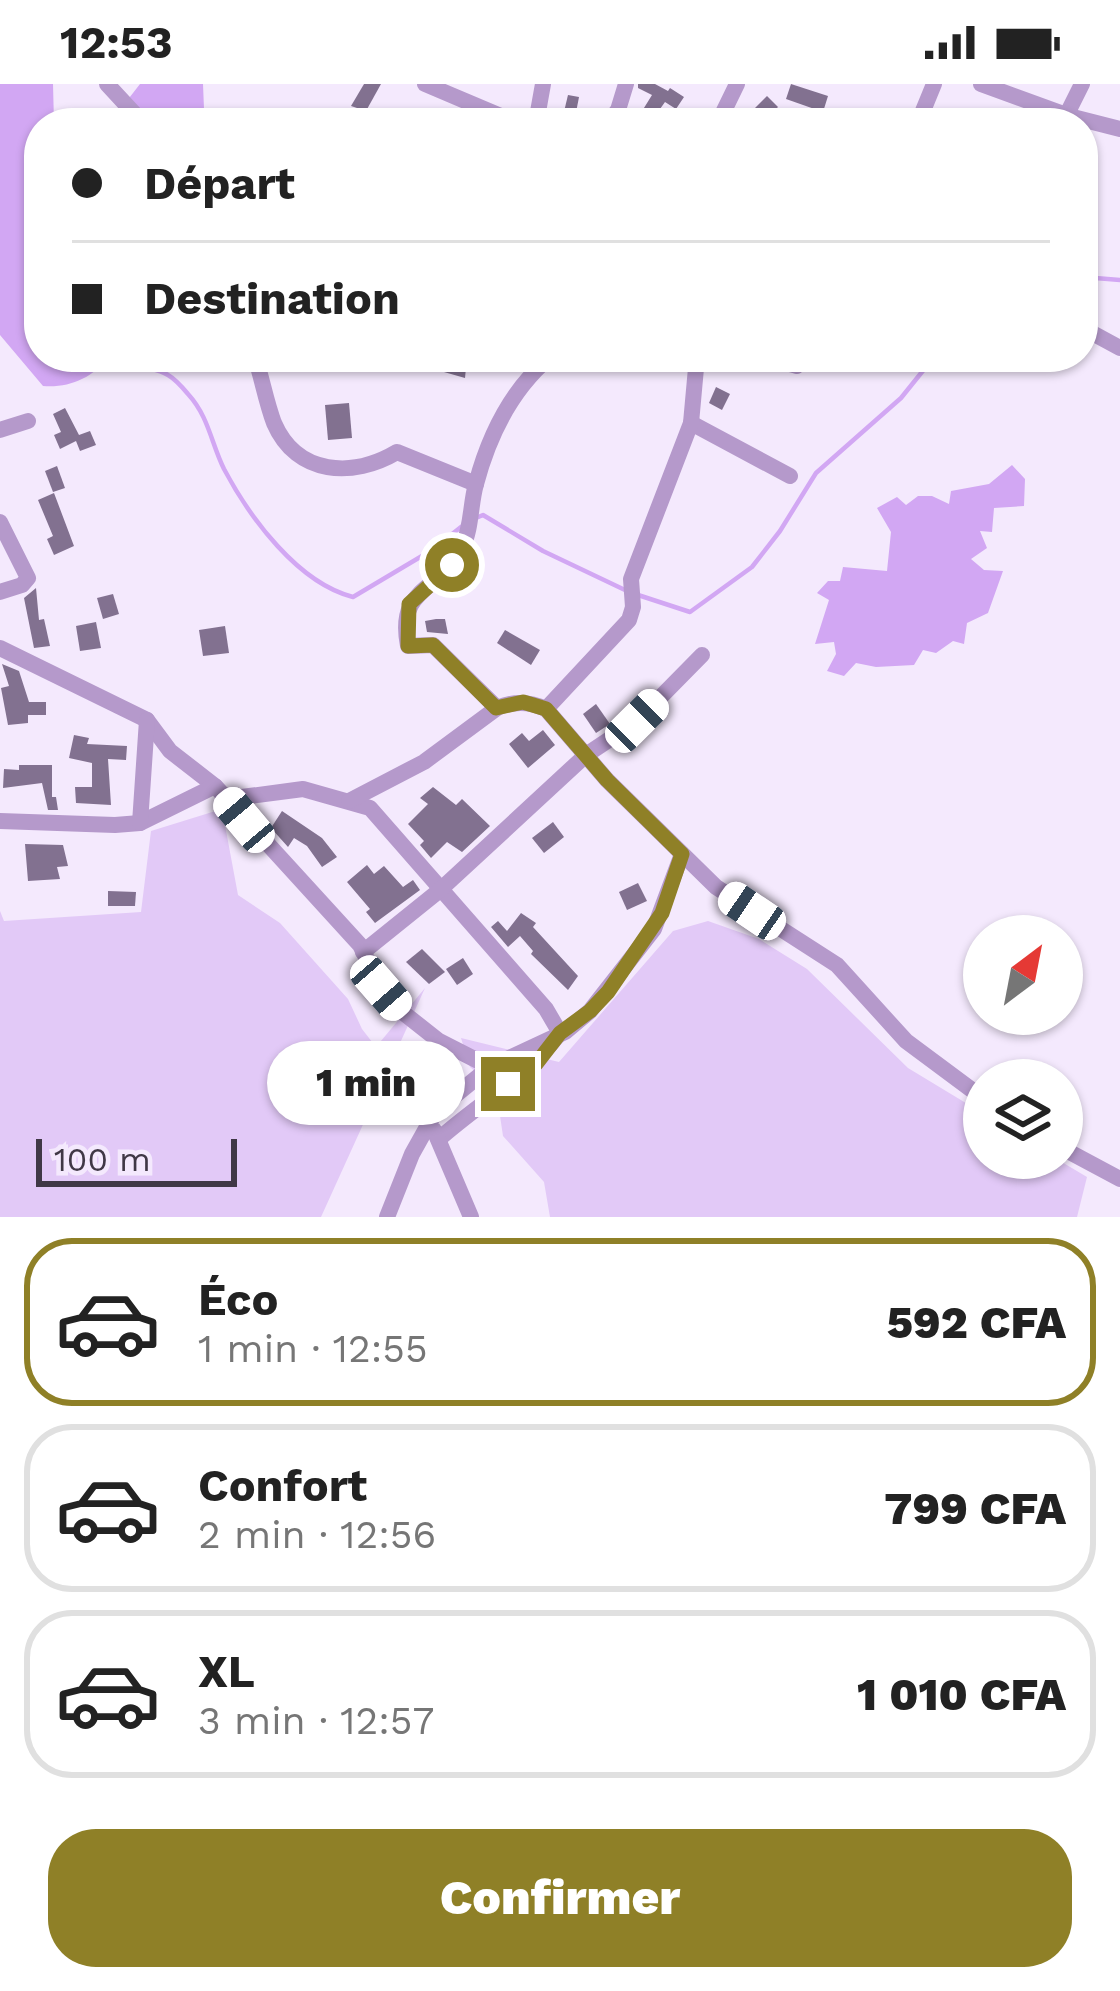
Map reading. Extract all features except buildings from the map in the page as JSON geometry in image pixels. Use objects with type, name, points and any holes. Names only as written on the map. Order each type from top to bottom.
[{"type":"street","points":[[107,84],[129,108]]},
{"type":"street","points":[[980,84],[1039,108]]},
{"type":"street","points":[[434,86],[483,108]]},
{"type":"street","points":[[259,372],[275,425],[294,450],[326,471],[374,465],[397,452],[476,484]]},
{"type":"street","points":[[496,708],[433,645],[408,646],[405,633],[409,604],[452,565],[464,546],[476,484],[510,399],[531,372]]},
{"type":"street","points":[[546,709],[629,620],[631,579],[692,423],[696,372]]},
{"type":"street","points":[[0,430],[28,421]]},
{"type":"street","points":[[692,423],[790,476]]},
{"type":"street","points":[[0,522],[28,578],[0,592]]},
{"type":"street","points":[[0,649],[147,720],[170,751],[221,793],[363,952],[381,988],[422,1030],[490,1067]]},
{"type":"street","points":[[363,952],[440,890],[586,755],[637,721],[702,655]]},
{"type":"street","points":[[349,801],[424,762],[496,708],[523,702],[546,709],[716,887],[837,965],[906,1041],[963,1083]]},
{"type":"street","points":[[140,823],[147,720]]},
{"type":"street","points":[[0,820],[116,826],[140,823],[221,793],[303,789],[370,808],[526,984],[560,1033]]},
{"type":"street","points":[[387,1217],[429,1122],[454,1095],[490,1067],[560,1033],[590,1011],[662,913],[682,854]]},
{"type":"street","points":[[439,1139],[536,1064],[560,1033]]},
{"type":"street","points":[[429,1122],[471,1217]]},
{"type":"street","points":[[1083,1159],[1120,1179]]},
{"type":"shaded area","points":[[0,84],[53,84],[54,108],[24,108],[24,363],[0,335]]},
{"type":"shaded area","points":[[140,84],[203,84],[204,108],[131,108],[126,102]]},
{"type":"shaded area","points":[[31,372],[94,372],[71,383],[43,386]]},
{"type":"shaded area","points":[[1012,465],[1025,479],[1024,506],[994,508],[992,532],[980,531],[987,548],[971,559],[984,570],[1003,571],[988,613],[967,623],[964,644],[953,641],[936,653],[923,650],[914,665],[856,663],[844,676],[827,671],[836,654],[834,642],[815,644],[829,600],[817,593],[828,581],[840,581],[843,567],[887,571],[891,532],[877,508],[897,497],[906,505],[918,496],[949,504],[951,491],[989,484]]},
{"type":"shaded area","points":[[222,809],[238,895],[280,923],[348,999],[376,1047],[425,988],[321,1217],[0,1217],[0,911],[4,921],[141,912],[151,831]]},
{"type":"shaded area","points":[[708,921],[759,939],[807,969],[908,1068],[963,1101],[963,1179],[1083,1179],[1083,1175],[1087,1177],[1077,1217],[550,1217],[544,1182],[503,1136],[496,1089],[470,1067],[461,1038],[559,1062],[673,931]]},
{"type":"waterway","points":[[1098,278],[1120,280]]},
{"type":"waterway","points":[[161,372],[184,389],[201,412],[224,469],[262,527],[295,563],[333,589],[353,597],[461,527]]},
{"type":"waterway","points":[[635,594],[690,612],[752,567],[816,473],[901,398],[922,372]]},
{"type":"waterway","points":[[476,518],[483,515],[543,551],[625,590]]},
{"type":"route","points":[[452,565],[409,604],[408,646],[433,645],[496,708],[523,702],[546,709],[607,780],[682,854],[662,913],[608,992],[560,1033],[536,1064],[508,1084]]}]
